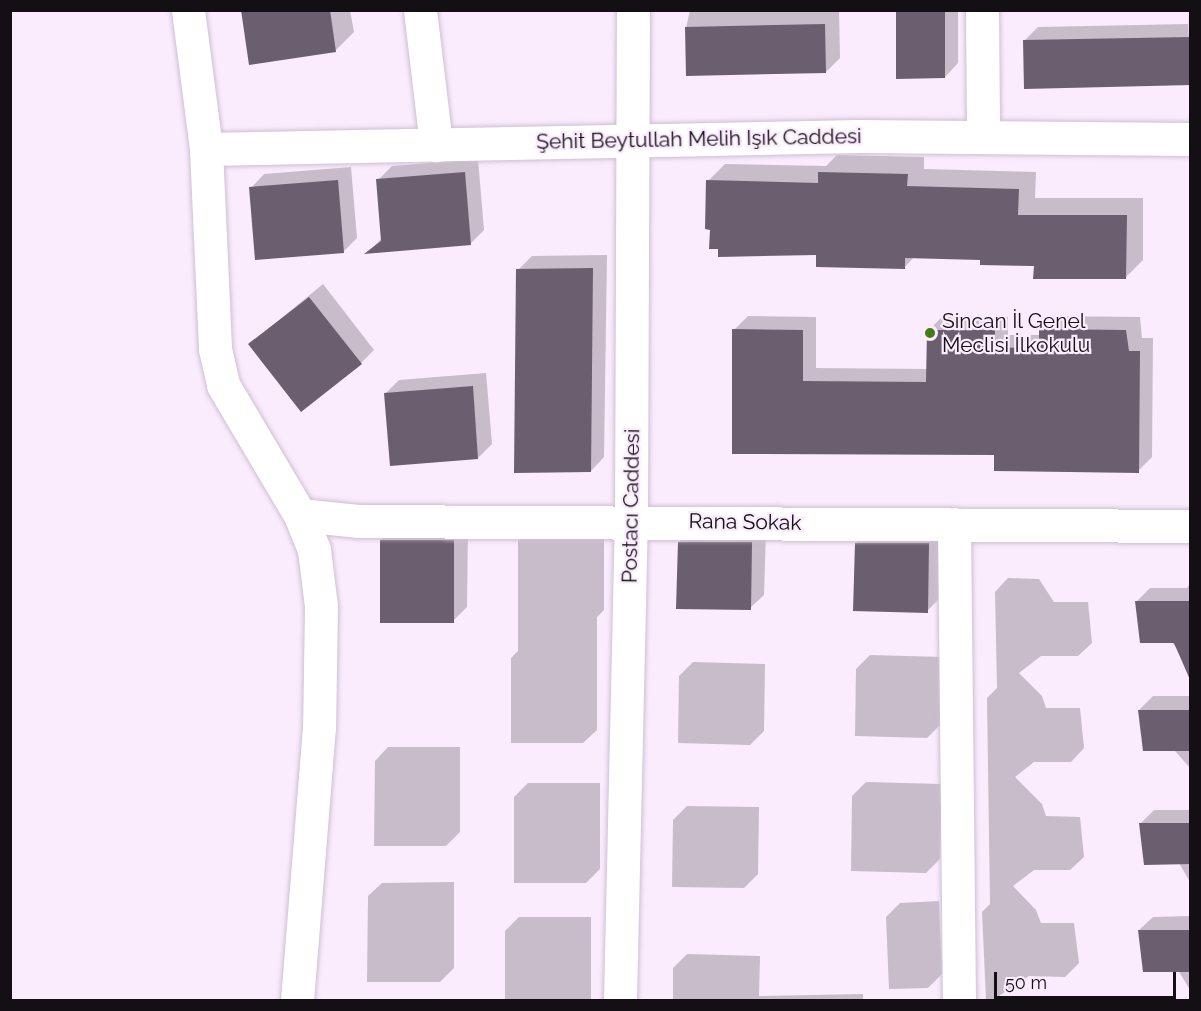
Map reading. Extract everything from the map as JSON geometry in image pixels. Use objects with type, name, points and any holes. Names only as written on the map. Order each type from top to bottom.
[{"type":"street","points":[[188,10],[206,149],[215,350],[223,385],[300,515],[314,550],[321,606],[319,727],[297,1000]]},
{"type":"street","points":[[420,10],[436,144]]},
{"type":"street","name":"Postacı Caddesi","points":[[620,1000],[631,520],[633,10]]},
{"type":"street","points":[[982,10],[983,135]]},
{"type":"street","name":"Şehit Beytullah Melih Işık Caddesi","points":[[206,149],[983,135],[993,140],[1191,139]]},
{"type":"street","name":"Rana Sokak","points":[[300,515],[358,521],[631,520],[1191,525]]},
{"type":"street","points":[[954,524],[959,1000]]},
{"type":"building","points":[[241,10],[330,10],[336,52],[249,65]]},
{"type":"building","points":[[896,10],[945,10],[945,78],[896,79]]},
{"type":"building","points":[[825,24],[826,73],[686,76],[685,27]]},
{"type":"building","points":[[1191,37],[1191,85],[1024,89],[1023,40]]},
{"type":"building","points":[[465,172],[471,245],[364,254],[381,241],[376,179]]},
{"type":"building","points":[[818,172],[908,174],[907,186],[1019,189],[1018,215],[1127,215],[1126,279],[1033,279],[1034,266],[980,265],[980,260],[905,258],[905,269],[816,267],[816,255],[718,257],[718,249],[709,249],[710,230],[705,229],[706,180],[818,183]]},
{"type":"building","points":[[338,180],[344,253],[255,260],[249,187]]},
{"type":"building","points":[[593,268],[591,472],[514,473],[516,269]]},
{"type":"building","points":[[309,297],[362,364],[301,412],[248,344]]},
{"type":"building","points":[[732,329],[803,330],[803,381],[926,382],[927,330],[995,330],[995,348],[1039,347],[1039,329],[1126,330],[1129,351],[1140,351],[1139,473],[994,471],[994,455],[732,454]]},
{"type":"building","points":[[473,386],[478,459],[390,466],[384,393]]},
{"type":"building","points":[[380,540],[454,540],[454,623],[380,623]]},
{"type":"building","points":[[678,542],[752,542],[751,610],[676,609]]},
{"type":"building","points":[[855,543],[929,543],[928,613],[853,611]]},
{"type":"building","points":[[1135,601],[1191,601],[1191,682],[1174,643],[1140,643]]},
{"type":"building","points":[[1138,710],[1191,710],[1191,751],[1143,751]]},
{"type":"building","points":[[1139,823],[1191,823],[1191,864],[1144,865]]},
{"type":"building","points":[[1138,930],[1191,930],[1191,972],[1143,972]]},
{"type":"place","name":"Sincan İl Genel Meclisi İlkokulu","points":[[930,333]]}]
